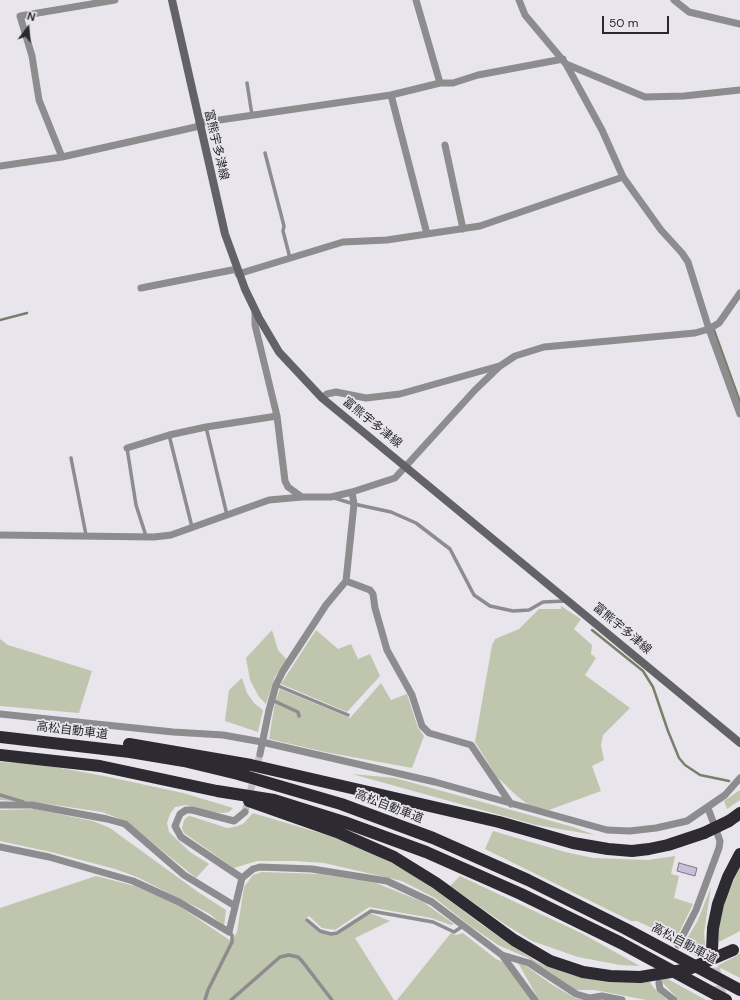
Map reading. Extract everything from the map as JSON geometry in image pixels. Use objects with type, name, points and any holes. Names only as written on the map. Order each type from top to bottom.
[{"type":"highway","points":[[0,737],[72,738],[140,745],[196,754],[374,792],[499,822],[573,843],[608,849],[632,851],[650,849],[682,841],[704,833],[729,821],[740,813]]},
{"type":"highway","name":"高松自動車道","points":[[0,737],[130,752],[184,762],[238,774],[341,804],[433,838],[528,880],[626,929],[740,990]]},
{"type":"highway","points":[[0,755],[100,766],[274,800],[344,822],[426,852],[572,918],[726,1000]]},
{"type":"highway","points":[[217,790],[337,832],[394,857],[436,883],[514,940],[550,961],[583,972],[610,976],[640,977],[689,970],[737,948]]},
{"type":"highway","points":[[712,950],[713,928],[718,904],[728,877],[740,854]]},
{"type":"main road","name":"富熊宇多津線","points":[[172,0],[216,200],[238,271],[255,311],[279,352],[322,398],[740,743]]},
{"type":"street","points":[[62,157],[39,100],[32,56],[20,16],[115,0]]},
{"type":"street","points":[[416,0],[440,83]]},
{"type":"street","points":[[519,0],[525,15],[565,61],[602,130],[623,177],[661,230],[682,253],[688,262],[709,330],[740,414]]},
{"type":"street","points":[[674,0],[689,12],[740,24]]},
{"type":"street","points":[[0,166],[62,157],[199,124],[391,95],[440,83],[452,83],[478,76],[565,61],[645,97],[684,96],[740,90]]},
{"type":"street","points":[[391,95],[427,234]]},
{"type":"street","points":[[445,145],[463,229]]},
{"type":"street","points":[[141,288],[238,271],[290,259],[343,242],[387,240],[463,229],[516,215],[623,177]]},
{"type":"street","points":[[0,535],[146,537],[171,535],[269,500],[302,497],[332,497],[395,478],[500,366],[524,351],[544,347],[695,333],[709,330],[719,322],[740,293]]},
{"type":"street","points":[[255,311],[255,325],[277,416],[285,481],[288,487],[302,497]]},
{"type":"street","points":[[322,398],[327,394],[336,392],[366,398],[400,394],[500,366]]},
{"type":"street","points":[[127,448],[169,435],[277,416]]},
{"type":"street","points":[[260,754],[276,684],[326,605],[346,581],[354,504],[352,492]]},
{"type":"street","points":[[346,581],[370,590],[373,594],[375,608],[387,650],[412,695],[422,726],[429,733],[471,745],[511,804]]},
{"type":"street","points":[[0,714],[173,732],[222,735],[262,742],[435,782],[606,830],[630,831],[674,825],[687,821],[725,795],[740,778]]},
{"type":"street","points":[[0,805],[32,805],[126,824],[184,875],[235,906]]},
{"type":"street","points":[[678,945],[696,910],[719,848],[720,841],[708,808]]},
{"type":"street","points":[[242,878],[181,837],[175,826],[180,814],[186,810],[192,810],[234,821],[245,812]]},
{"type":"street","points":[[0,847],[49,856],[133,881],[179,902],[229,932],[242,878],[248,872],[260,867],[312,869],[375,878],[399,885],[432,902],[502,955],[535,1000]]},
{"type":"street","points":[[502,955],[528,963],[576,994],[590,998],[602,996],[622,1000]]},
{"type":"street","points":[[659,983],[660,988],[674,1000]]},
{"type":"lane","points":[[247,83],[252,115]]},
{"type":"lane","points":[[265,153],[284,226],[283,231],[290,259]]},
{"type":"lane","points":[[206,428],[227,516]]},
{"type":"lane","points":[[169,435],[193,528]]},
{"type":"lane","points":[[127,448],[136,505],[146,537]]},
{"type":"lane","points":[[71,458],[86,536]]},
{"type":"lane","points":[[332,497],[354,504],[391,512],[406,518],[445,543],[450,549],[474,595],[490,606],[513,611],[529,610],[543,602],[569,601]]},
{"type":"lane","points":[[276,684],[348,715]]},
{"type":"lane","points":[[272,700],[298,712],[299,716]]},
{"type":"lane","points":[[0,795],[32,805]]},
{"type":"lane","points":[[307,920],[320,931],[331,934],[337,933],[371,911],[433,922],[454,932],[463,926]]},
{"type":"lane","points":[[205,1000],[208,990],[232,942],[232,935],[229,932]]},
{"type":"lane","points":[[231,1000],[280,957],[289,955],[298,957],[302,960],[332,1000]]},
{"type":"green space","points":[[561,606],[581,619],[574,629],[592,645],[591,654],[596,658],[585,675],[630,708],[603,735],[601,746],[604,760],[592,766],[601,791],[549,810],[530,806],[517,796],[497,777],[475,742],[492,645],[495,639],[519,629],[539,609],[561,609]]},
{"type":"green space","points":[[272,630],[278,650],[287,660],[275,677],[266,704],[259,697],[250,680],[246,658]]},
{"type":"green space","points":[[316,630],[338,649],[351,644],[358,659],[370,654],[380,676],[347,712],[281,684]]},
{"type":"green space","points":[[0,639],[8,645],[92,671],[79,713],[0,706]]},
{"type":"green space","points":[[242,678],[247,693],[254,703],[263,710],[258,732],[225,721],[229,690]]},
{"type":"green space","points":[[381,683],[391,700],[407,694],[418,728],[424,736],[412,768],[325,752],[269,739],[275,702],[280,689],[350,718]]},
{"type":"green space","points":[[0,762],[39,764],[104,776],[183,793],[233,808],[229,812],[223,813],[210,812],[186,805],[175,807],[170,814],[167,823],[169,832],[190,852],[209,864],[196,878],[128,823],[115,817],[102,812],[41,803],[0,800]]},
{"type":"green space","points":[[352,774],[395,778],[573,827],[595,835],[536,825]]},
{"type":"green space","points":[[740,790],[740,800],[727,809],[724,801]]},
{"type":"green space","points":[[35,809],[93,821],[110,828],[198,892],[226,910],[224,926],[210,914],[137,877],[115,869],[51,852],[0,841],[0,810]]},
{"type":"green space","points":[[253,813],[330,836],[360,847],[405,870],[537,962],[572,975],[629,982],[650,982],[654,988],[667,1000],[646,1000],[595,990],[574,990],[540,968],[528,958],[498,945],[469,925],[435,898],[402,881],[324,863],[257,861],[234,868],[184,833],[182,828],[184,820],[190,816],[227,828],[243,824]]},
{"type":"green space","points":[[493,831],[565,852],[593,858],[648,860],[675,856],[671,874],[679,876],[674,898],[693,904],[674,943],[655,933],[652,928],[637,921],[631,921],[485,849]]},
{"type":"green space","points":[[740,867],[740,931],[719,942],[719,926],[723,904]]},
{"type":"green space","points":[[262,872],[320,874],[376,883],[423,902],[454,924],[451,925],[431,918],[369,907],[335,930],[322,928],[309,916],[305,919],[320,932],[337,934],[370,913],[390,921],[355,938],[394,1000],[0,1000],[0,908],[96,876],[135,886],[176,904],[231,941],[237,932],[244,887],[253,875]]},
{"type":"green space","points":[[460,876],[583,934],[640,966],[620,965],[578,957],[532,941],[450,886]]},
{"type":"green space","points":[[711,887],[704,933],[706,952],[696,957],[684,944],[698,920]]},
{"type":"green space","points":[[451,933],[456,935],[463,933],[496,959],[503,962],[531,1000],[397,1000]]},
{"type":"green space","points":[[740,953],[740,978],[717,966],[736,956]]},
{"type":"green space","points":[[517,961],[575,998],[589,1000],[539,1000]]},
{"type":"green space","points":[[666,978],[706,1000],[679,1000],[660,980]]},
{"type":"building","points":[[679,863],[697,868],[695,876],[677,871]]},
{"type":"waterway","points":[[0,320],[27,313]]},
{"type":"waterway","points":[[714,330],[740,402]]},
{"type":"waterway","points":[[592,630],[643,671],[653,687],[679,758],[685,765],[700,775],[729,781]]},
{"type":"tunnel","points":[[245,812],[260,754]]},
{"type":"tunnel","points":[[712,950],[715,974],[722,1000]]}]
